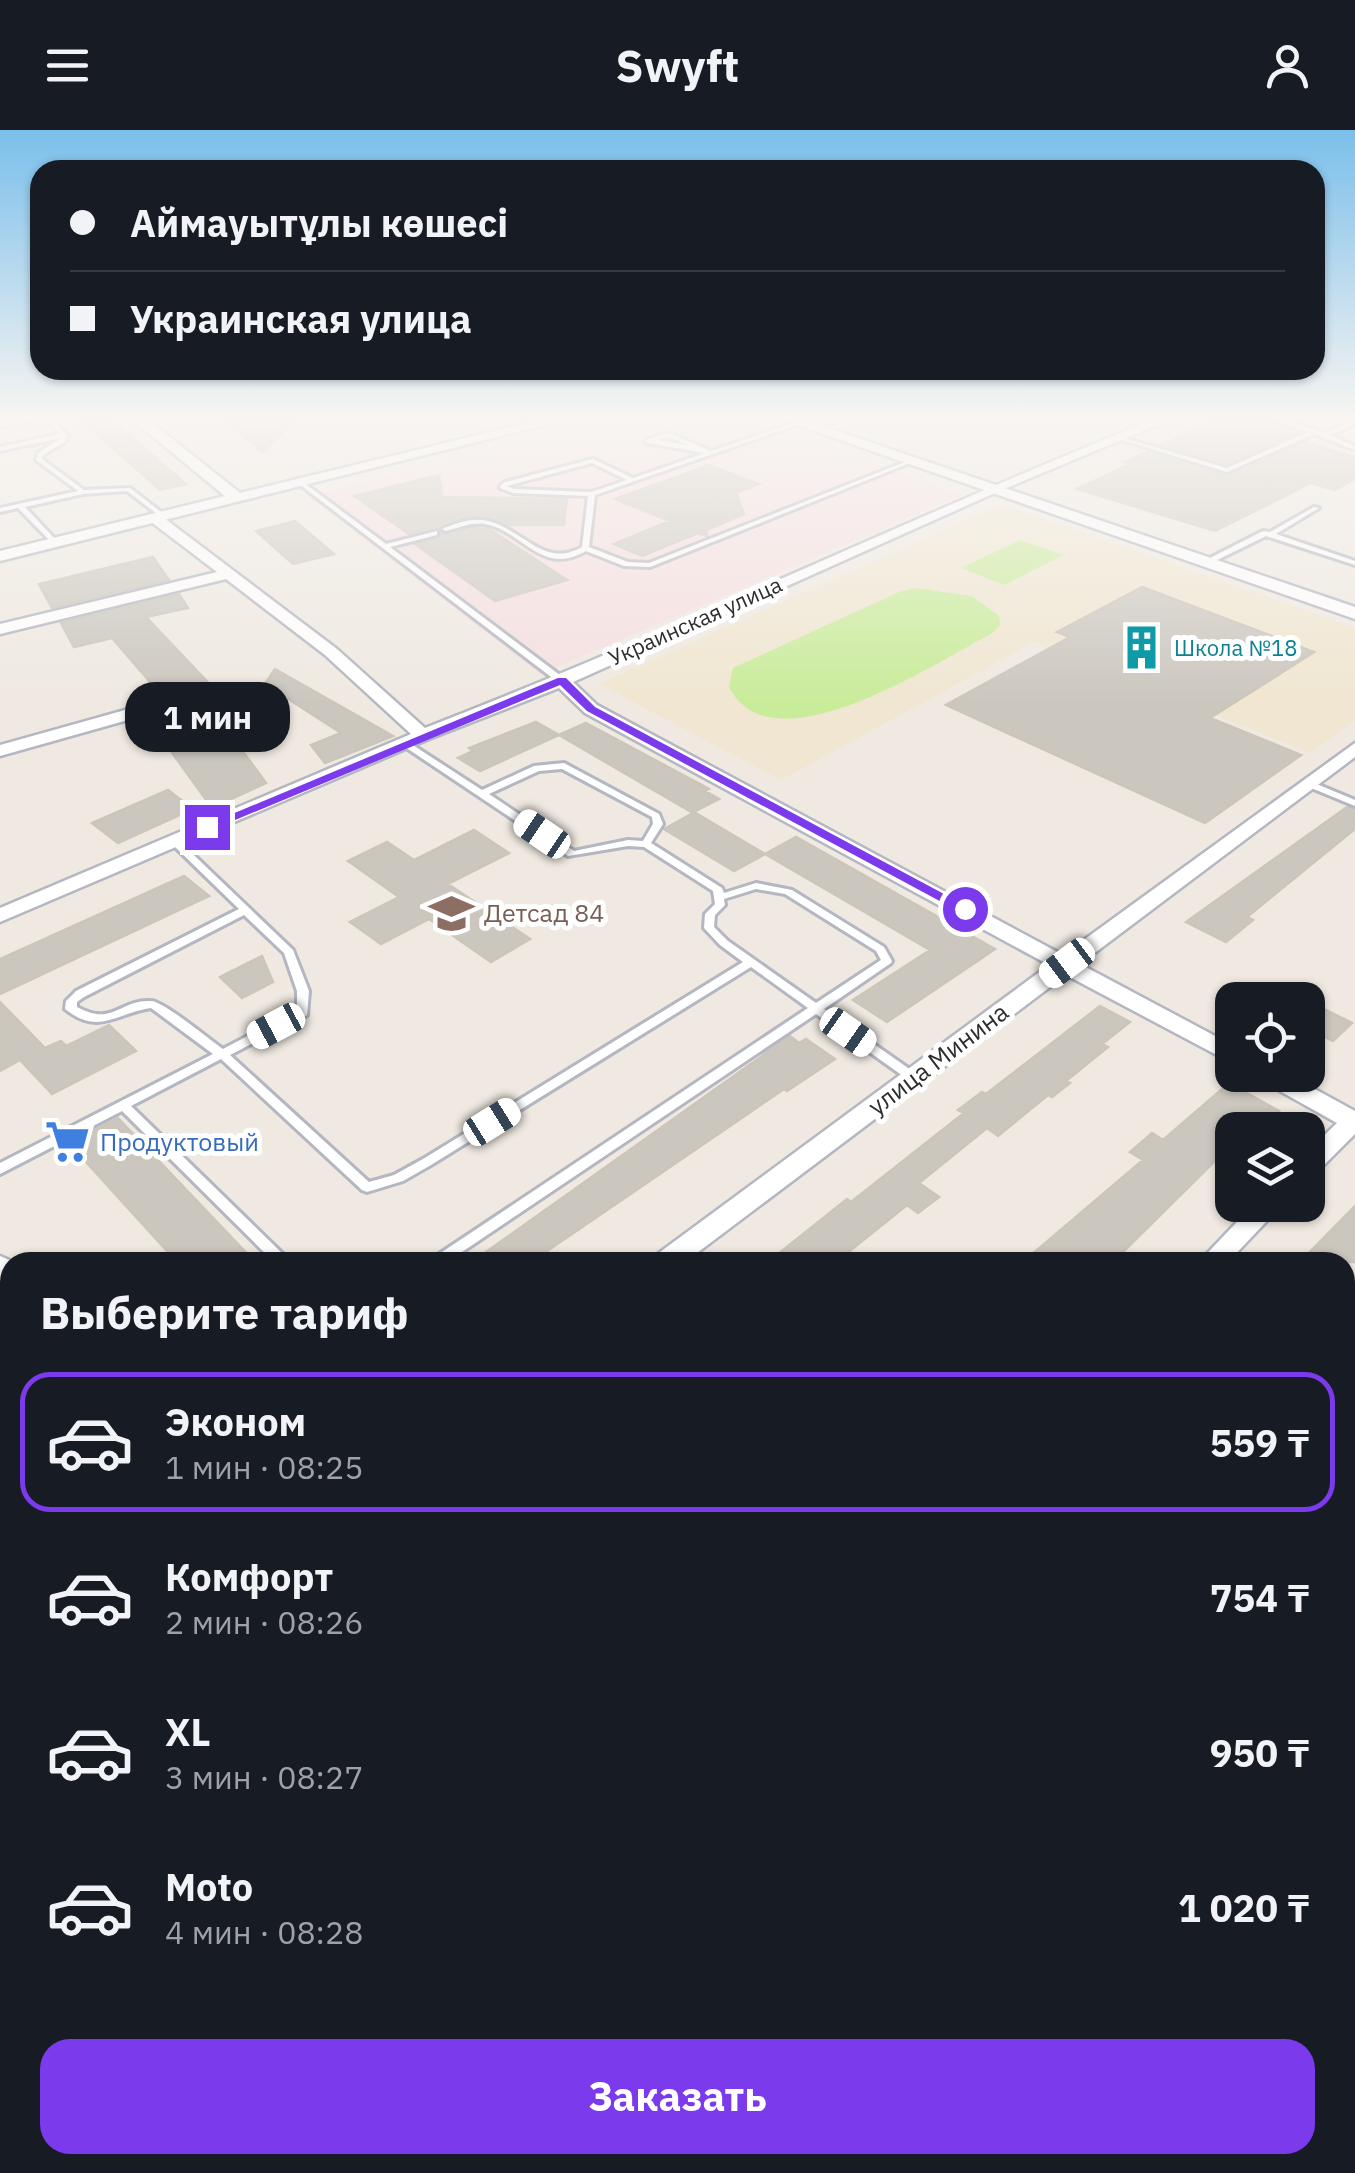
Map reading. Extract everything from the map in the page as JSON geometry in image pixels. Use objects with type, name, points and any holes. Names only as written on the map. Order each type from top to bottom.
[{"type":"street","points":[[0,556],[173,513]]},
{"type":"street","name":"Украинская улица","points":[[0,916],[405,742],[562,680],[937,513]]},
{"type":"street","points":[[1063,513],[1355,612]]},
{"type":"street","points":[[158,517],[225,574],[331,652],[423,735]]},
{"type":"street","points":[[0,629],[225,574]]},
{"type":"street","points":[[562,680],[591,709],[1215,1045]]},
{"type":"street","points":[[0,752],[161,705]]},
{"type":"street","name":"улица Минина","points":[[679,1252],[1355,748]]},
{"type":"street","points":[[1300,1092],[1354,1122],[1325,1150]]},
{"type":"street","points":[[1222,1252],[1252,1222]]},
{"type":"lane","points":[[27,513],[54,543]]},
{"type":"lane","points":[[154,513],[158,517]]},
{"type":"lane","points":[[341,513],[562,680]]},
{"type":"lane","points":[[585,548],[589,513]]},
{"type":"lane","points":[[446,529],[489,522],[550,556],[566,557],[585,548],[628,564],[650,564],[780,513]]},
{"type":"lane","points":[[1272,534],[1307,513]]},
{"type":"lane","points":[[384,546],[434,532]]},
{"type":"lane","points":[[1206,562],[1262,534],[1355,562]]},
{"type":"lane","points":[[405,742],[572,854],[628,843],[646,844],[718,890],[721,897]]},
{"type":"lane","points":[[482,794],[537,768],[564,766],[656,816],[658,824],[646,844]]},
{"type":"lane","points":[[1308,783],[1355,803]]},
{"type":"lane","points":[[0,1170],[303,1012],[304,992],[289,952],[174,841]]},
{"type":"lane","points":[[453,1252],[816,1009],[887,960],[880,949],[788,892],[756,886],[721,897],[710,914],[709,928],[751,962],[816,1009],[914,1078]]},
{"type":"lane","points":[[245,910],[72,1001],[71,1009],[89,1021],[99,1022],[153,1004],[222,1054],[367,1187],[398,1178],[427,1162],[751,962]]},
{"type":"lane","points":[[123,1106],[272,1252]]},
{"type":"shaded area","points":[[330,513],[919,513],[540,674]]},
{"type":"shaded area","points":[[981,513],[1029,513],[1355,628],[1355,721],[1310,753],[1034,642],[781,780],[599,684]]},
{"type":"green space","points":[[1020,540],[1063,555],[1004,585],[961,568]]},
{"type":"green space","points":[[915,588],[972,596],[999,616],[1000,625],[991,634],[895,685],[816,715],[780,719],[750,710],[729,687],[733,668]]},
{"type":"building","points":[[379,513],[565,513],[564,525],[508,525],[476,516],[409,534]]},
{"type":"building","points":[[651,513],[744,514],[706,530],[707,536],[698,533],[642,556],[614,544],[670,521]]},
{"type":"building","points":[[1157,513],[1250,513],[1215,531]]},
{"type":"building","points":[[295,521],[334,554],[293,564],[256,531]]},
{"type":"building","points":[[489,529],[567,580],[495,601],[415,544],[438,539],[441,533]]},
{"type":"building","points":[[153,557],[169,580],[52,608],[39,584]]},
{"type":"building","points":[[1142,587],[1314,652],[1210,718],[1301,755],[1205,823],[946,705],[1070,637],[1057,632]]},
{"type":"building","points":[[179,594],[188,608],[146,617],[238,714],[219,719],[266,783],[212,808],[147,718],[170,711],[170,699],[163,697],[112,638],[74,647],[61,623]]},
{"type":"building","points":[[275,669],[393,736],[325,763],[311,745],[341,733],[265,684]]},
{"type":"building","points":[[536,722],[559,735],[480,771],[458,758],[473,751],[469,748]]},
{"type":"building","points":[[586,723],[709,789],[705,791],[719,799],[694,812],[765,854],[734,871],[664,829],[693,813],[559,735]]},
{"type":"building","points":[[168,790],[193,809],[118,843],[92,823]]},
{"type":"building","points":[[1347,807],[1355,809],[1355,829],[1247,917],[1253,920],[1226,942],[1186,922]]},
{"type":"building","points":[[474,830],[509,853],[448,884],[530,939],[491,962],[429,919],[381,944],[350,922],[399,897],[348,861],[387,842],[414,860]]},
{"type":"building","points":[[796,837],[995,949],[887,1022],[853,1000],[930,950],[765,854]]},
{"type":"building","points":[[184,876],[209,896],[0,994],[0,959]]},
{"type":"building","points":[[262,956],[273,982],[242,998],[220,977]]},
{"type":"building","points":[[0,1002],[45,1048],[61,1041],[66,1046],[109,1025],[136,1051],[52,1094],[20,1060],[0,1071]]},
{"type":"building","points":[[1100,1006],[1130,1022],[1102,1044],[1108,1047],[1052,1097],[1048,1095],[998,1136],[987,1128],[919,1183],[939,1197],[918,1213],[907,1205],[848,1252],[781,1252],[964,1113],[958,1110],[982,1092],[986,1094]]},
{"type":"building","points":[[1325,1010],[1352,1023],[1333,1041],[1325,1037]]},
{"type":"building","points":[[790,1036],[799,1043],[806,1039],[835,1059],[787,1091],[784,1089],[546,1252],[486,1252]]},
{"type":"building","points":[[1219,1092],[1245,1092],[1279,1111],[1215,1112],[1215,1161],[1123,1252],[1035,1252],[1143,1160],[1130,1152],[1152,1133],[1163,1140]]},
{"type":"building","points":[[118,1118],[245,1252],[168,1252],[69,1143]]},
{"type":"building","points":[[1355,1206],[1355,1252],[1310,1252]]},
{"type":"place","name":"Школа №18","points":[[1141,648]]},
{"type":"place","name":"Детсад 84","points":[[451,913]]},
{"type":"place","name":"Продуктовый","points":[[67,1142]]},
{"type":"route","points":[[207,827],[562,680],[591,709],[965,909]]}]
